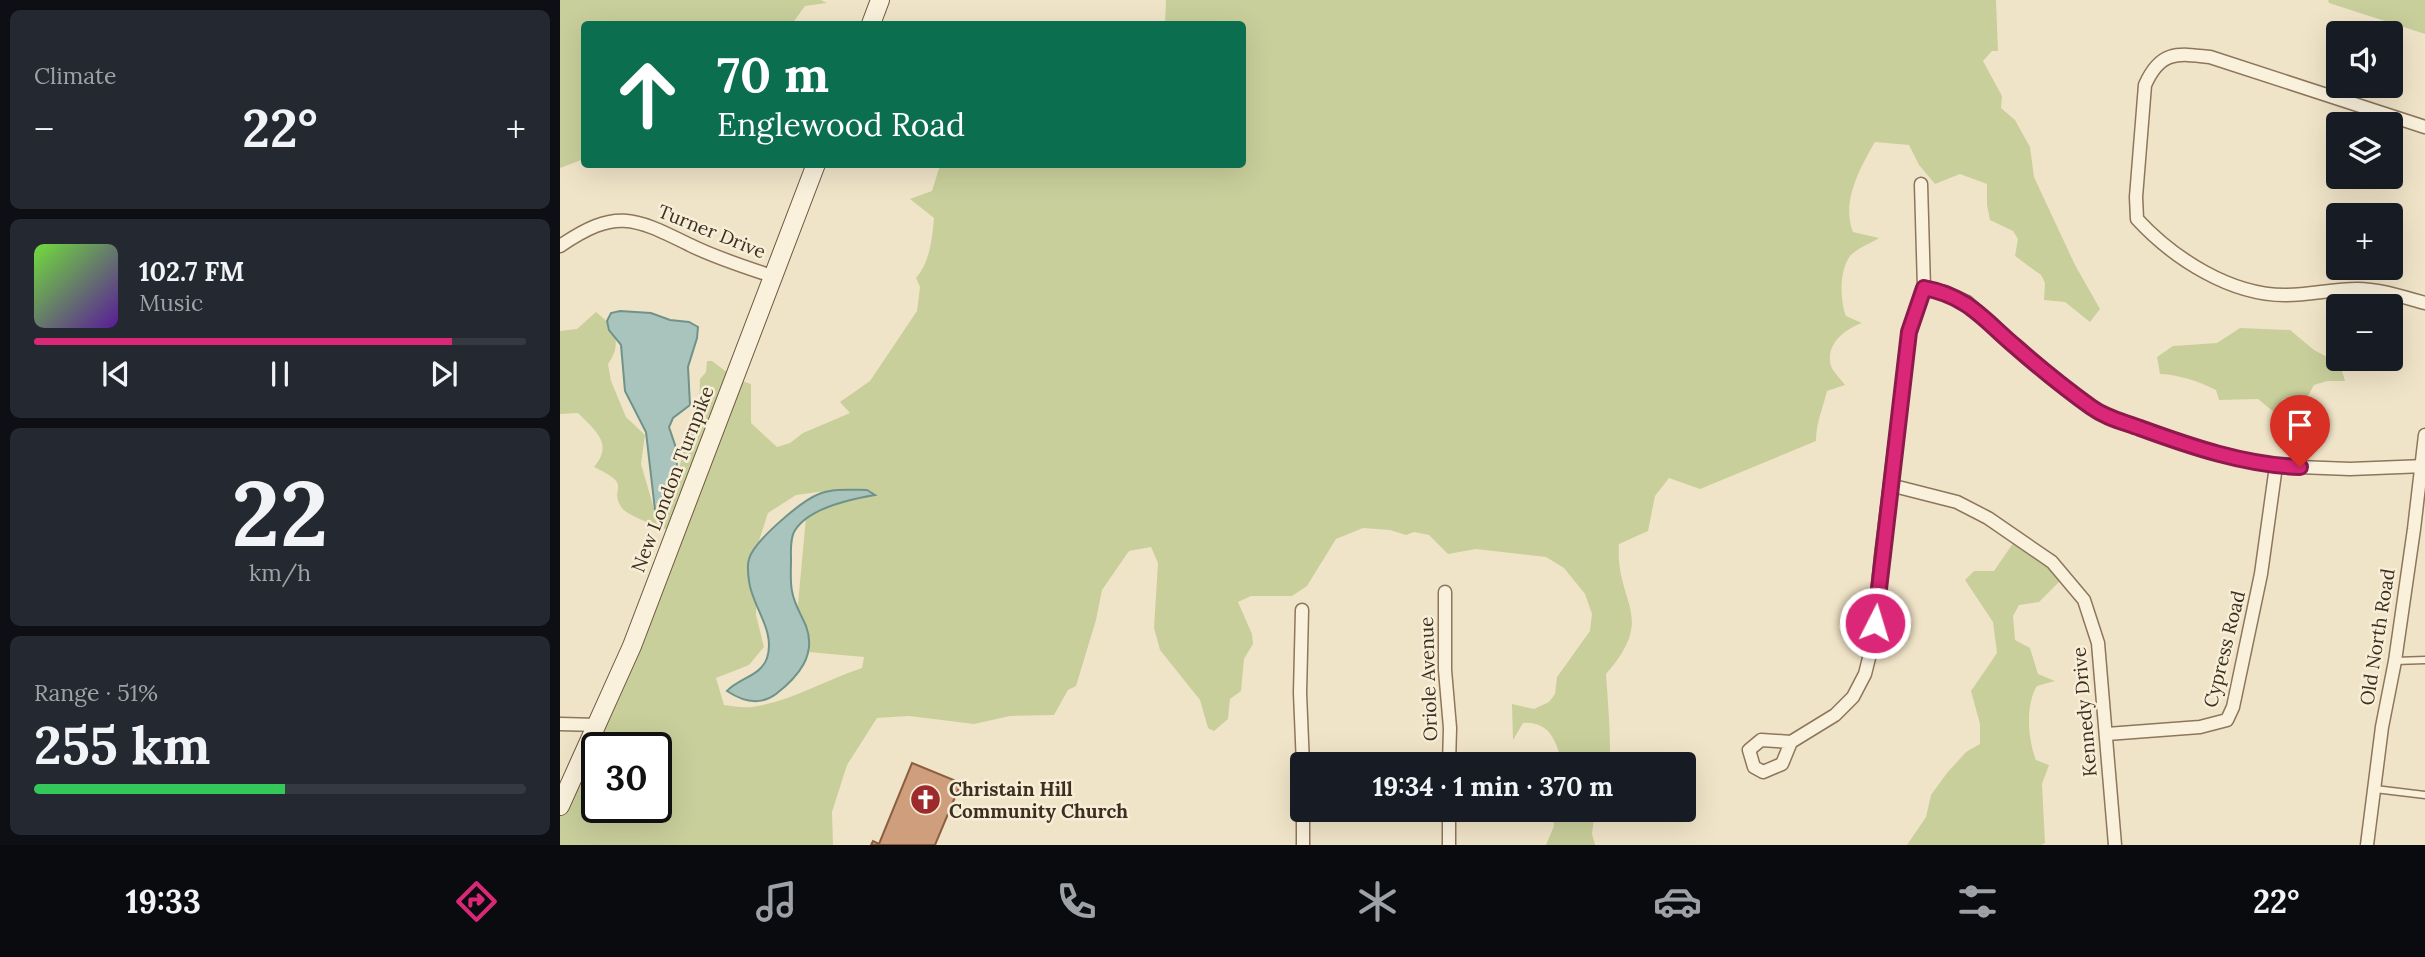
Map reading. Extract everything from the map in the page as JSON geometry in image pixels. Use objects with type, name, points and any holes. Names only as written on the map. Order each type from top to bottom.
[{"type":"main road","points":[[872,21],[880,0]]},
{"type":"main road","name":"New London Turnpike","points":[[560,806],[632,646],[814,168]]},
{"type":"street","points":[[2425,127],[2210,57],[2187,54],[2165,57],[2152,68],[2145,85],[2136,197],[2137,219],[2173,253],[2199,271],[2250,290],[2285,295],[2359,289],[2425,303]]},
{"type":"street","points":[[1791,742],[1835,715],[1853,696],[1865,674],[1872,646],[1909,332],[1924,288],[1921,184]]},
{"type":"street","name":"Turner Drive","points":[[560,246],[588,227],[601,222],[635,221],[660,229],[691,246],[772,276]]},
{"type":"street","points":[[1924,288],[1945,292],[1967,302],[2017,348],[2093,409],[2109,417],[2206,451],[2276,466],[2350,469],[2423,466]]},
{"type":"street","name":"Old North Road","points":[[2367,845],[2373,789],[2395,661],[2423,466],[2425,435]]},
{"type":"street","name":"Cypress Road","points":[[2107,734],[2200,727],[2227,720],[2234,707],[2261,574],[2276,466]]},
{"type":"street","name":"Kennedy Drive","points":[[1890,485],[1957,502],[1988,518],[2052,562],[2084,600],[2098,643],[2115,845]]},
{"type":"street","name":"Oriole Avenue","points":[[1445,592],[1449,752]]},
{"type":"street","points":[[1302,610],[1300,693],[1302,752]]},
{"type":"street","points":[[560,723],[598,725]]},
{"type":"street","points":[[1303,822],[1303,845]]},
{"type":"street","points":[[1449,822],[1449,845]]},
{"type":"lane","points":[[2395,661],[2425,660]]},
{"type":"lane","points":[[2373,789],[2425,795]]},
{"type":"green space","points":[[560,0],[821,0],[827,3],[805,6],[794,21],[581,21],[581,160],[560,168]]},
{"type":"green space","points":[[1166,0],[1996,0],[1998,51],[1992,51],[1983,61],[2002,96],[2001,108],[2015,120],[2030,147],[2034,177],[2075,265],[2100,309],[2090,322],[2065,302],[2044,300],[2045,283],[2041,275],[2015,256],[2018,239],[2013,231],[1990,220],[1987,184],[1960,174],[1935,184],[1919,165],[1909,145],[1875,142],[1858,174],[1849,209],[1853,232],[1879,238],[1853,253],[1846,262],[1842,277],[1842,294],[1846,316],[1862,323],[1843,333],[1831,351],[1833,371],[1845,385],[1827,391],[1818,422],[1816,441],[1700,489],[1669,478],[1655,496],[1648,531],[1619,544],[1619,564],[1632,623],[1621,654],[1606,674],[1609,752],[1559,752],[1546,729],[1532,723],[1523,723],[1513,740],[1512,704],[1534,709],[1549,702],[1555,694],[1557,677],[1590,631],[1592,614],[1585,594],[1564,568],[1546,557],[1476,549],[1448,554],[1429,535],[1414,532],[1406,535],[1390,530],[1363,528],[1336,539],[1307,586],[1292,596],[1251,596],[1238,602],[1252,634],[1253,644],[1244,659],[1241,691],[1230,699],[1228,719],[1214,731],[1208,728],[1200,700],[1160,650],[1154,628],[1158,563],[1151,547],[1129,551],[1102,590],[1076,686],[1068,690],[1054,715],[1010,716],[974,724],[909,716],[877,718],[847,765],[832,812],[833,845],[560,845],[560,811],[581,759],[581,823],[672,823],[672,732],[592,732],[673,532],[638,518],[622,508],[618,501],[617,483],[594,467],[602,451],[596,431],[578,413],[560,414],[560,331],[577,329],[596,312],[612,329],[616,342],[613,357],[608,364],[611,381],[626,417],[645,435],[641,464],[655,512],[661,512],[678,474],[687,435],[699,408],[700,379],[706,372],[707,361],[712,361],[736,379],[751,384],[751,423],[777,447],[850,413],[840,402],[870,381],[917,311],[920,287],[916,278],[927,258],[934,218],[910,199],[932,191],[939,168],[1246,168],[1246,21],[1165,21]],"holes":[[[833,490],[806,517],[796,626],[808,652],[864,657],[862,668],[794,696],[766,704],[749,707],[724,705],[716,678],[749,665],[764,647],[756,615],[757,547],[768,513],[796,495]]]},
{"type":"green space","points":[[2328,0],[2425,0],[2425,34],[2403,27],[2403,21],[2385,21],[2329,3]]},
{"type":"green space","points":[[2240,328],[2290,330],[2326,356],[2326,371],[2342,371],[2345,381],[2327,381],[2314,385],[2308,396],[2283,399],[2275,413],[2258,399],[2219,400],[2216,390],[2182,377],[2160,374],[2157,357],[2173,346],[2217,343]]},
{"type":"green space","points":[[2016,539],[2064,577],[2039,602],[2019,605],[2013,616],[2015,640],[2030,648],[2038,674],[2055,681],[2037,686],[2029,712],[2031,743],[2036,760],[2049,765],[2042,784],[2045,843],[1907,845],[1926,817],[1931,795],[1966,752],[1980,744],[1980,724],[1971,691],[1997,653],[1993,622],[1965,580],[1974,571],[1994,571]]},
{"type":"green space","points":[[1554,822],[1594,822],[1592,834],[1595,845],[1546,845]]},
{"type":"water","points":[[611,313],[651,313],[670,320],[689,322],[698,327],[688,367],[690,405],[673,418],[669,427],[676,448],[677,467],[663,514],[655,510],[646,432],[625,391],[621,345],[609,330],[607,321]]},
{"type":"water","points":[[867,490],[875,495],[842,502],[819,511],[800,524],[794,532],[791,542],[791,587],[809,637],[807,656],[798,673],[776,694],[764,700],[745,700],[727,691],[760,669],[767,658],[769,648],[766,628],[749,581],[748,564],[753,551],[779,522],[811,498],[830,491]]},
{"type":"building","name":"Christain Hill Community Church","points":[[912,763],[961,783],[935,845],[871,845],[873,841],[879,844]]},
{"type":"place","name":"Christain Hill Community Church","points":[[926,800]]},
{"type":"route","points":[[1875,623],[1909,332],[1924,288],[1945,292],[1967,302],[2017,348],[2093,409],[2109,417],[2206,451],[2276,466],[2300,467]]}]
